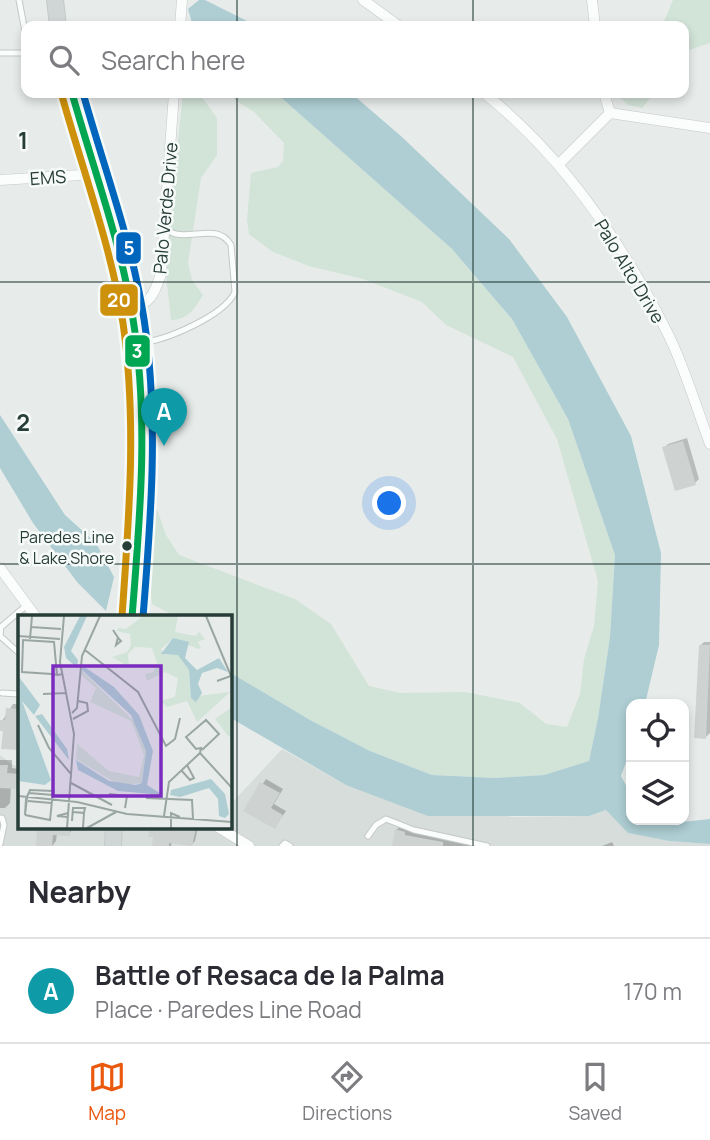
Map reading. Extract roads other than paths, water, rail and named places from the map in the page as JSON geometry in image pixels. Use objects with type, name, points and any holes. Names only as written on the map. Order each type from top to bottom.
[{"type":"main road","points":[[55,0],[57,21]]},
{"type":"main road","points":[[74,98],[114,235],[136,343],[142,441],[132,615]]},
{"type":"main road","points":[[113,846],[114,828]]},
{"type":"street","points":[[180,21],[182,0]]},
{"type":"street","points":[[363,0],[392,21]]},
{"type":"street","points":[[592,0],[594,21]]},
{"type":"street","name":"Palo Verde Drive","points":[[130,307],[140,306],[151,299],[161,274],[174,98]]},
{"type":"street","name":"Palo Alto Drive","points":[[490,98],[558,165],[615,239],[668,335],[710,444]]},
{"type":"street","points":[[606,98],[610,113]]},
{"type":"street","points":[[558,165],[610,113]]},
{"type":"street","points":[[610,113],[710,128]]},
{"type":"street","name":"EMS","points":[[0,180],[97,174]]},
{"type":"street","points":[[0,568],[35,615]]},
{"type":"street","points":[[219,828],[243,844]]},
{"type":"lane","points":[[19,0],[23,21]]},
{"type":"lane","points":[[0,53],[21,53]]},
{"type":"lane","points":[[136,343],[180,333],[220,309],[232,299],[235,292],[229,240],[213,232],[176,234],[164,229]]},
{"type":"lane","points":[[18,652],[0,636],[1,627],[28,604]]},
{"type":"lane","points":[[2,692],[18,694]]},
{"type":"lane","points":[[0,818],[4,825],[0,843]]},
{"type":"lane","points":[[368,836],[376,825],[386,819],[414,830],[487,846]]},
{"type":"lane","points":[[282,846],[285,843],[290,846]]},
{"type":"water","points":[[199,0],[205,0],[247,21],[192,21],[188,9]]},
{"type":"water","points":[[282,98],[357,98],[402,137],[509,239],[567,317],[631,436],[661,553],[659,645],[646,699],[626,699],[626,762],[621,776],[626,786],[626,825],[689,825],[689,821],[710,819],[710,844],[669,841],[628,833],[606,810],[589,816],[428,816],[346,785],[231,718],[231,673],[310,720],[370,751],[432,775],[495,778],[544,775],[589,761],[610,637],[615,555],[568,419],[512,319],[452,249]]},
{"type":"water","points":[[0,415],[65,515],[96,543],[114,577],[106,611],[77,582],[33,523],[0,468]]},
{"type":"place","name":"Battle of Resaca de la Palma","points":[[164,446]]},
{"type":"place","name":"Paredes Line & Lake Shore","points":[[127,546]]}]
